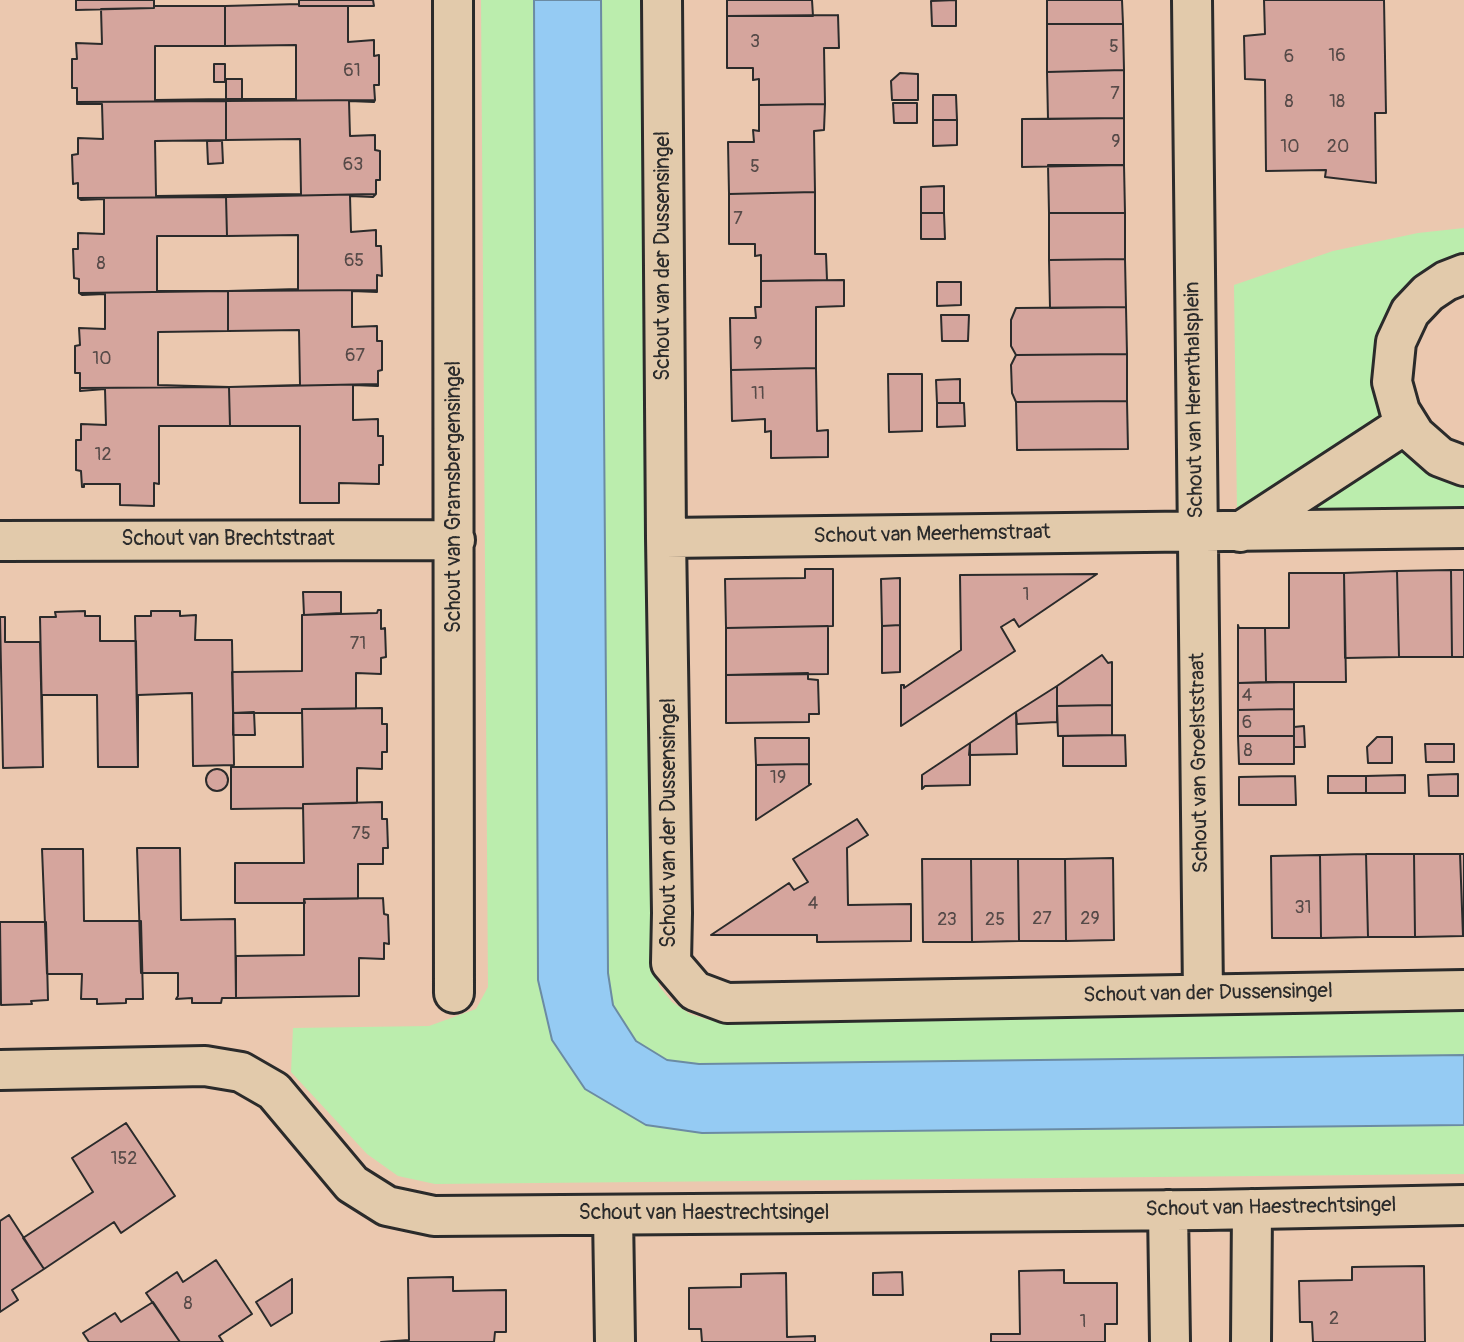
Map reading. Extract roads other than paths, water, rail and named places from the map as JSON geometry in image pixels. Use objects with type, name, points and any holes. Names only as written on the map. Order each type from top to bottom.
[{"type":"street","name":"Schout van Gramsbergensingel","points":[[453,0],[454,993]]},
{"type":"street","name":"Schout van der Dussensingel","points":[[662,0],[666,538],[673,913],[671,964],[695,992],[727,1003],[1464,990]]},
{"type":"street","name":"Schout van Herenthalsplein","points":[[1192,0],[1197,532],[1464,528]]},
{"type":"street","points":[[1464,274],[1446,281],[1428,293],[1410,312],[1396,342],[1392,382],[1400,411],[1415,435],[1440,457],[1464,466]]},
{"type":"street","points":[[1240,532],[1406,423]]},
{"type":"street","name":"Schout van Meerhemstraat","points":[[666,538],[1197,532]]},
{"type":"street","name":"Schout van Groelststraat","points":[[1197,532],[1203,994]]},
{"type":"street","name":"Schout van Brechtstraat","points":[[0,541],[455,540]]},
{"type":"street","name":"Schout van Haestrechtsingel","points":[[0,1070],[205,1066],[241,1072],[274,1091],[352,1184],[387,1206],[434,1216],[1464,1205]]},
{"type":"street","points":[[1251,1342],[1252,1209]]},
{"type":"street","points":[[1168,1210],[1170,1342]]},
{"type":"street","points":[[613,1215],[615,1342]]},
{"type":"water","points":[[534,0],[601,0],[608,973],[613,1005],[636,1041],[667,1060],[699,1064],[1464,1055],[1464,1125],[702,1133],[646,1125],[585,1089],[552,1040],[538,980]]}]
